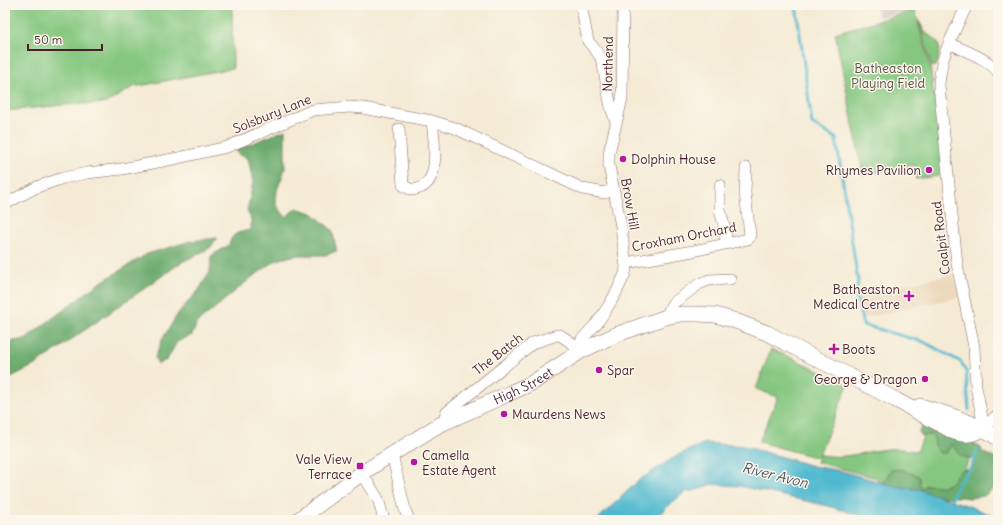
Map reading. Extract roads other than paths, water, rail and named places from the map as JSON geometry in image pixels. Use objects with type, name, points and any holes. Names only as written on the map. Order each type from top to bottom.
[{"type":"street","points":[[581,5],[588,41],[600,56],[603,65],[611,108],[616,122]]},
{"type":"street","name":"Northend","points":[[616,122],[622,99],[622,5]]},
{"type":"street","name":"Coalpit Road","points":[[967,5],[949,43],[941,67],[939,85],[957,264],[974,347],[976,386],[984,428]]},
{"type":"street","points":[[949,43],[986,60],[998,72]]},
{"type":"street","name":"Solsbury Lane","points":[[5,204],[37,187],[64,178],[87,173],[122,170],[227,147],[313,110],[331,108],[363,108],[432,121],[455,128],[583,189],[605,193],[613,190]]},
{"type":"street","points":[[399,129],[403,185],[409,190],[415,190],[424,187],[430,180],[434,168],[435,152],[432,121]]},
{"type":"street","name":"Brow Hill","points":[[616,122],[609,153],[609,166],[621,226],[626,265]]},
{"type":"street","name":"Croxham Orchard","points":[[626,265],[748,239],[750,235],[745,193],[746,168]]},
{"type":"street","points":[[720,185],[720,210],[725,229],[726,243]]},
{"type":"street","points":[[580,349],[582,339],[596,323],[616,293],[625,274],[626,265]]},
{"type":"street","points":[[666,317],[672,304],[699,284],[709,280],[730,279]]},
{"type":"street","name":"High Street","points":[[298,520],[362,473],[447,420],[532,383],[580,349],[666,317],[697,314],[715,315],[733,320],[767,333],[896,400],[953,416],[984,428],[998,438]]},
{"type":"street","name":"The Batch","points":[[447,420],[445,417],[446,413],[533,343],[560,335],[580,349]]},
{"type":"street","points":[[998,416],[984,428],[988,440],[992,446],[998,450]]},
{"type":"street","points":[[392,454],[408,520]]},
{"type":"street","points":[[362,473],[378,499],[384,520]]},
{"type":"water","name":"River Avon","points":[[705,443],[744,446],[813,466],[841,471],[891,485],[921,490],[969,506],[998,518],[998,520],[875,520],[828,506],[739,486],[713,484],[690,492],[686,491],[652,520],[597,520],[639,480],[678,455]]},
{"type":"waterway","points":[[796,5],[812,124],[836,138],[858,281],[856,295],[863,325],[924,342],[961,362],[966,371],[969,410]]},
{"type":"waterway","points":[[949,504],[960,481],[970,469],[978,449]]},
{"type":"place","name":"Dolphin House","points":[[623,159]]},
{"type":"place","name":"Rhymes Pavilion","points":[[929,170]]},
{"type":"place","name":"Batheaston Medical Centre","points":[[909,296]]},
{"type":"place","name":"Boots","points":[[834,349]]},
{"type":"place","name":"Spar","points":[[599,370]]},
{"type":"place","name":"George & Dragon","points":[[925,379]]},
{"type":"place","name":"Maurdens News","points":[[504,414]]},
{"type":"place","name":"Camella Estate Agent","points":[[414,462]]},
{"type":"place","name":"Vale View Terrace","points":[[360,466]]},
{"type":"park label","name":"Batheaston Playing Field","points":[[888,76]]}]
